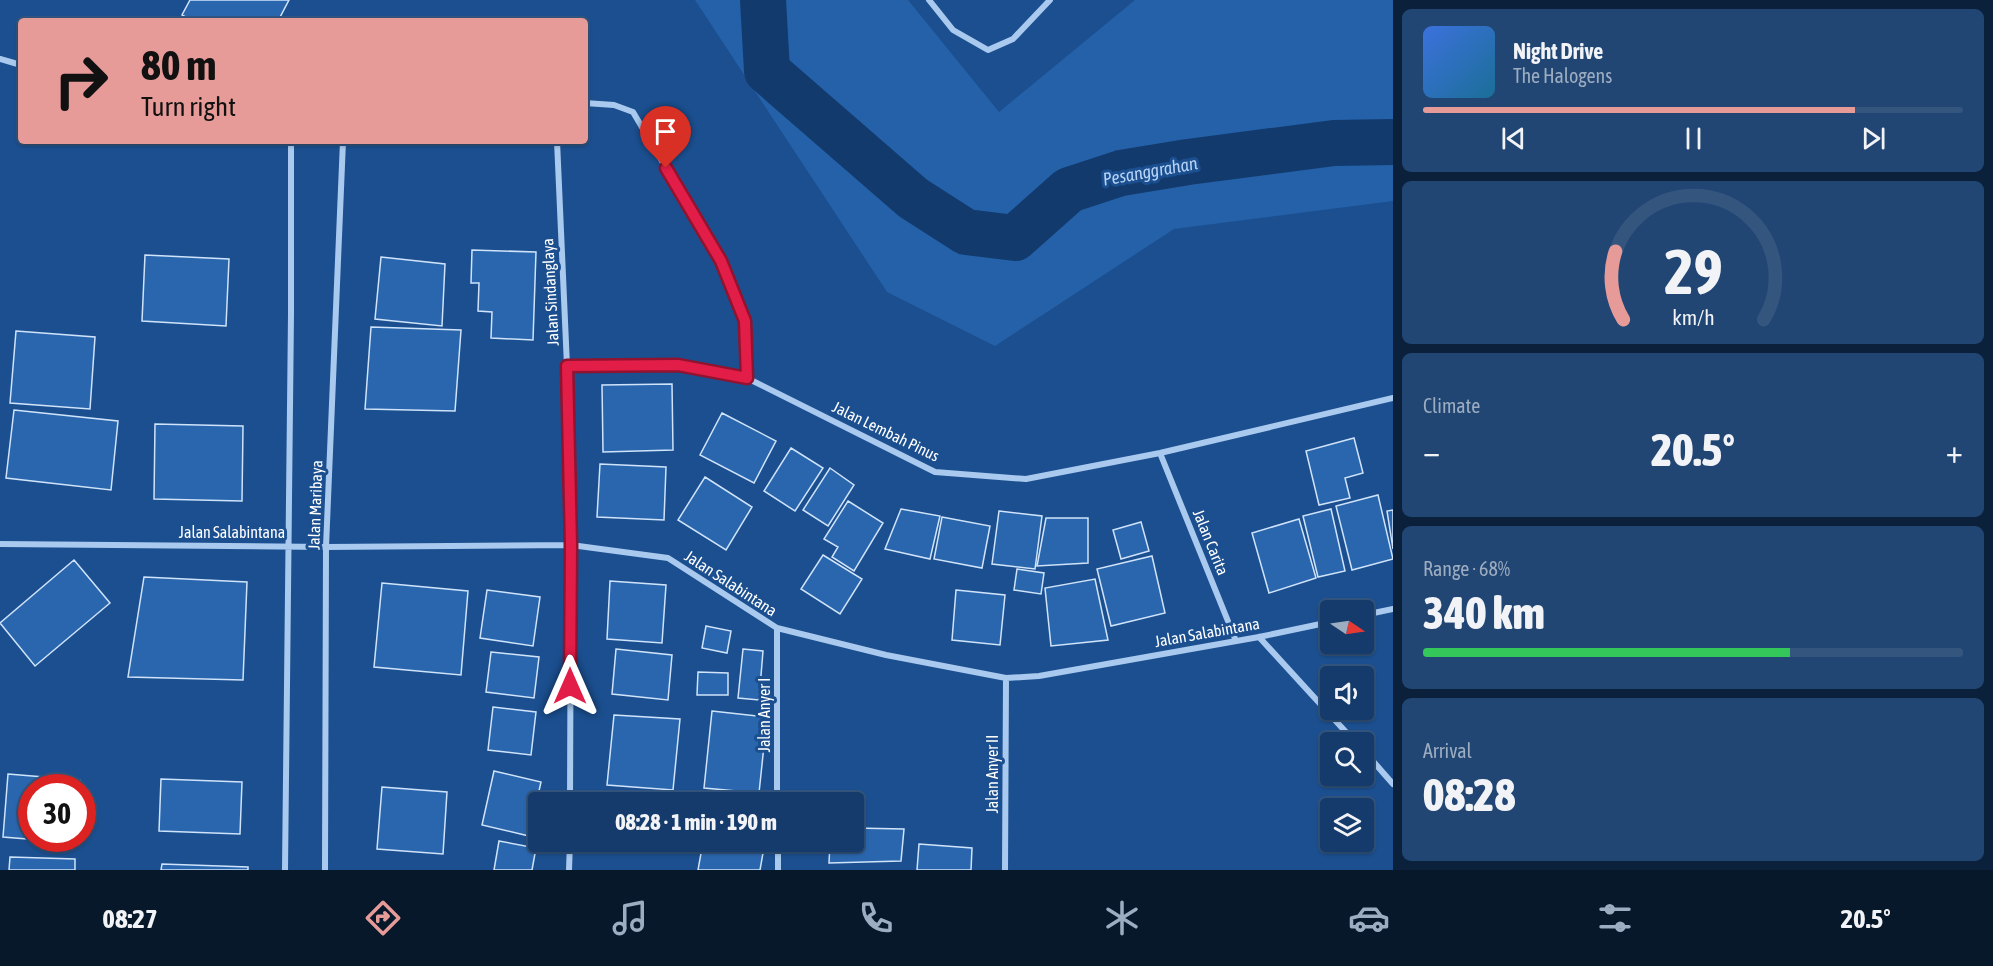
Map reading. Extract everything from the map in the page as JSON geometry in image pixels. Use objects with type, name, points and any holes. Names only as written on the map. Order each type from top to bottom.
[{"type":"street","points":[[929,0],[953,30],[988,50],[1013,39],[1050,0]]},
{"type":"street","points":[[0,59],[18,64]]},
{"type":"street","points":[[588,103],[614,105],[633,112],[721,261],[745,321],[747,378]]},
{"type":"street","name":"Jalan Maribaya","points":[[285,870],[291,144]]},
{"type":"street","name":"Jalan Maribaya","points":[[325,870],[326,547],[343,144]]},
{"type":"street","name":"Jalan Sindanglaya","points":[[557,144],[567,366],[571,545],[570,792]]},
{"type":"street","name":"Jalan Lembah Pinus","points":[[567,366],[678,365],[747,378],[935,472],[1026,479],[1160,453],[1393,398]]},
{"type":"street","name":"Jalan Carita","points":[[1160,453],[1236,641]]},
{"type":"street","name":"Jalan Salabintana","points":[[0,544],[326,547],[571,545],[668,558],[777,628],[886,655],[1006,678],[1039,676],[1320,624]]},
{"type":"street","points":[[1374,613],[1393,609]]},
{"type":"street","name":"Jalan Anyer I","points":[[777,628],[777,792]]},
{"type":"street","points":[[1259,637],[1346,732]]},
{"type":"street","name":"Jalan Anyer II","points":[[1005,870],[1006,678]]},
{"type":"street","points":[[1374,762],[1393,784]]},
{"type":"street","points":[[569,870],[570,852]]},
{"type":"street","points":[[778,852],[778,870]]},
{"type":"shaded area","points":[[695,0],[908,0],[999,112],[1135,0],[1393,0],[1393,201],[1174,229],[995,346],[887,292]]},
{"type":"building","points":[[190,0],[289,0],[280,18],[188,18],[182,15]]},
{"type":"building","points":[[472,250],[536,252],[533,340],[491,338],[492,312],[478,311],[479,283],[471,283]]},
{"type":"building","points":[[145,255],[229,259],[226,326],[142,321]]},
{"type":"building","points":[[381,257],[445,264],[442,326],[375,319]]},
{"type":"building","points":[[371,327],[461,330],[455,411],[365,409]]},
{"type":"building","points":[[16,331],[95,337],[90,409],[10,403]]},
{"type":"building","points":[[672,384],[673,450],[603,452],[602,385]]},
{"type":"building","points":[[14,410],[118,421],[111,490],[6,478]]},
{"type":"building","points":[[722,413],[776,441],[754,483],[700,455]]},
{"type":"building","points":[[155,424],[243,426],[242,501],[154,499]]},
{"type":"building","points":[[1354,438],[1363,473],[1345,478],[1350,498],[1319,505],[1306,451]]},
{"type":"building","points":[[791,448],[823,468],[795,511],[764,491]]},
{"type":"building","points":[[600,464],[666,467],[664,520],[597,517]]},
{"type":"building","points":[[830,468],[854,485],[828,526],[803,510]]},
{"type":"building","points":[[705,477],[752,507],[726,550],[678,520]]},
{"type":"building","points":[[1378,495],[1393,559],[1352,570],[1336,506]]},
{"type":"building","points":[[848,501],[883,523],[854,571],[832,557],[838,547],[824,539]]},
{"type":"building","points":[[901,509],[940,516],[930,559],[885,549]]},
{"type":"building","points":[[1331,509],[1345,571],[1318,577],[1303,516]]},
{"type":"building","points":[[1393,510],[1393,549],[1387,511]]},
{"type":"building","points":[[999,511],[1042,516],[1035,569],[992,564]]},
{"type":"building","points":[[942,517],[990,526],[982,568],[934,559]]},
{"type":"building","points":[[1046,518],[1088,518],[1088,563],[1037,566]]},
{"type":"building","points":[[1299,519],[1316,578],[1269,593],[1252,533]]},
{"type":"building","points":[[1141,522],[1149,551],[1121,559],[1113,530]]},
{"type":"building","points":[[823,555],[862,579],[840,614],[801,589]]},
{"type":"building","points":[[1152,556],[1165,613],[1111,626],[1097,569]]},
{"type":"building","points":[[74,560],[110,603],[35,666],[0,623]]},
{"type":"building","points":[[1017,569],[1044,573],[1041,594],[1014,590]]},
{"type":"building","points":[[144,577],[247,582],[243,680],[128,677]]},
{"type":"building","points":[[1095,579],[1108,640],[1051,646],[1045,588]]},
{"type":"building","points":[[610,581],[666,585],[662,643],[607,639]]},
{"type":"building","points":[[382,583],[468,591],[461,675],[374,667]]},
{"type":"building","points":[[487,590],[540,597],[533,646],[480,638]]},
{"type":"building","points":[[956,590],[1005,595],[1000,645],[952,640]]},
{"type":"building","points":[[706,626],[731,631],[727,653],[702,648]]},
{"type":"building","points":[[616,649],[672,655],[668,700],[612,694]]},
{"type":"building","points":[[743,649],[763,651],[759,700],[738,698]]},
{"type":"building","points":[[491,652],[539,657],[534,698],[486,692]]},
{"type":"building","points":[[698,672],[728,673],[728,695],[697,695]]},
{"type":"building","points":[[493,707],[536,712],[531,755],[488,750]]},
{"type":"building","points":[[712,711],[767,717],[759,792],[704,788]]},
{"type":"building","points":[[614,715],[680,719],[673,790],[607,785]]},
{"type":"building","points":[[494,771],[541,782],[539,792],[528,792],[528,836],[482,825]]},
{"type":"building","points":[[8,774],[18,775],[18,838],[3,837]]},
{"type":"building","points":[[161,779],[242,782],[240,834],[159,831]]},
{"type":"building","points":[[382,787],[447,792],[443,854],[377,849]]},
{"type":"building","points":[[864,828],[904,829],[901,861],[829,863],[830,852],[864,852]]},
{"type":"building","points":[[499,841],[528,846],[528,852],[535,852],[532,870],[494,870]]},
{"type":"building","points":[[919,844],[972,848],[971,870],[917,870]]},
{"type":"building","points":[[701,852],[763,852],[760,870],[698,870]]},
{"type":"building","points":[[10,857],[75,859],[75,870],[9,870]]},
{"type":"building","points":[[162,864],[248,867],[248,870],[161,870]]},
{"type":"waterway","name":"Pesanggrahan","points":[[763,0],[767,71],[913,198],[966,232],[1015,238],[1069,190],[1121,173],[1334,143],[1393,142]]},
{"type":"route","points":[[570,686],[571,545],[567,366],[678,365],[747,378],[745,321],[721,261],[666,168]]}]
